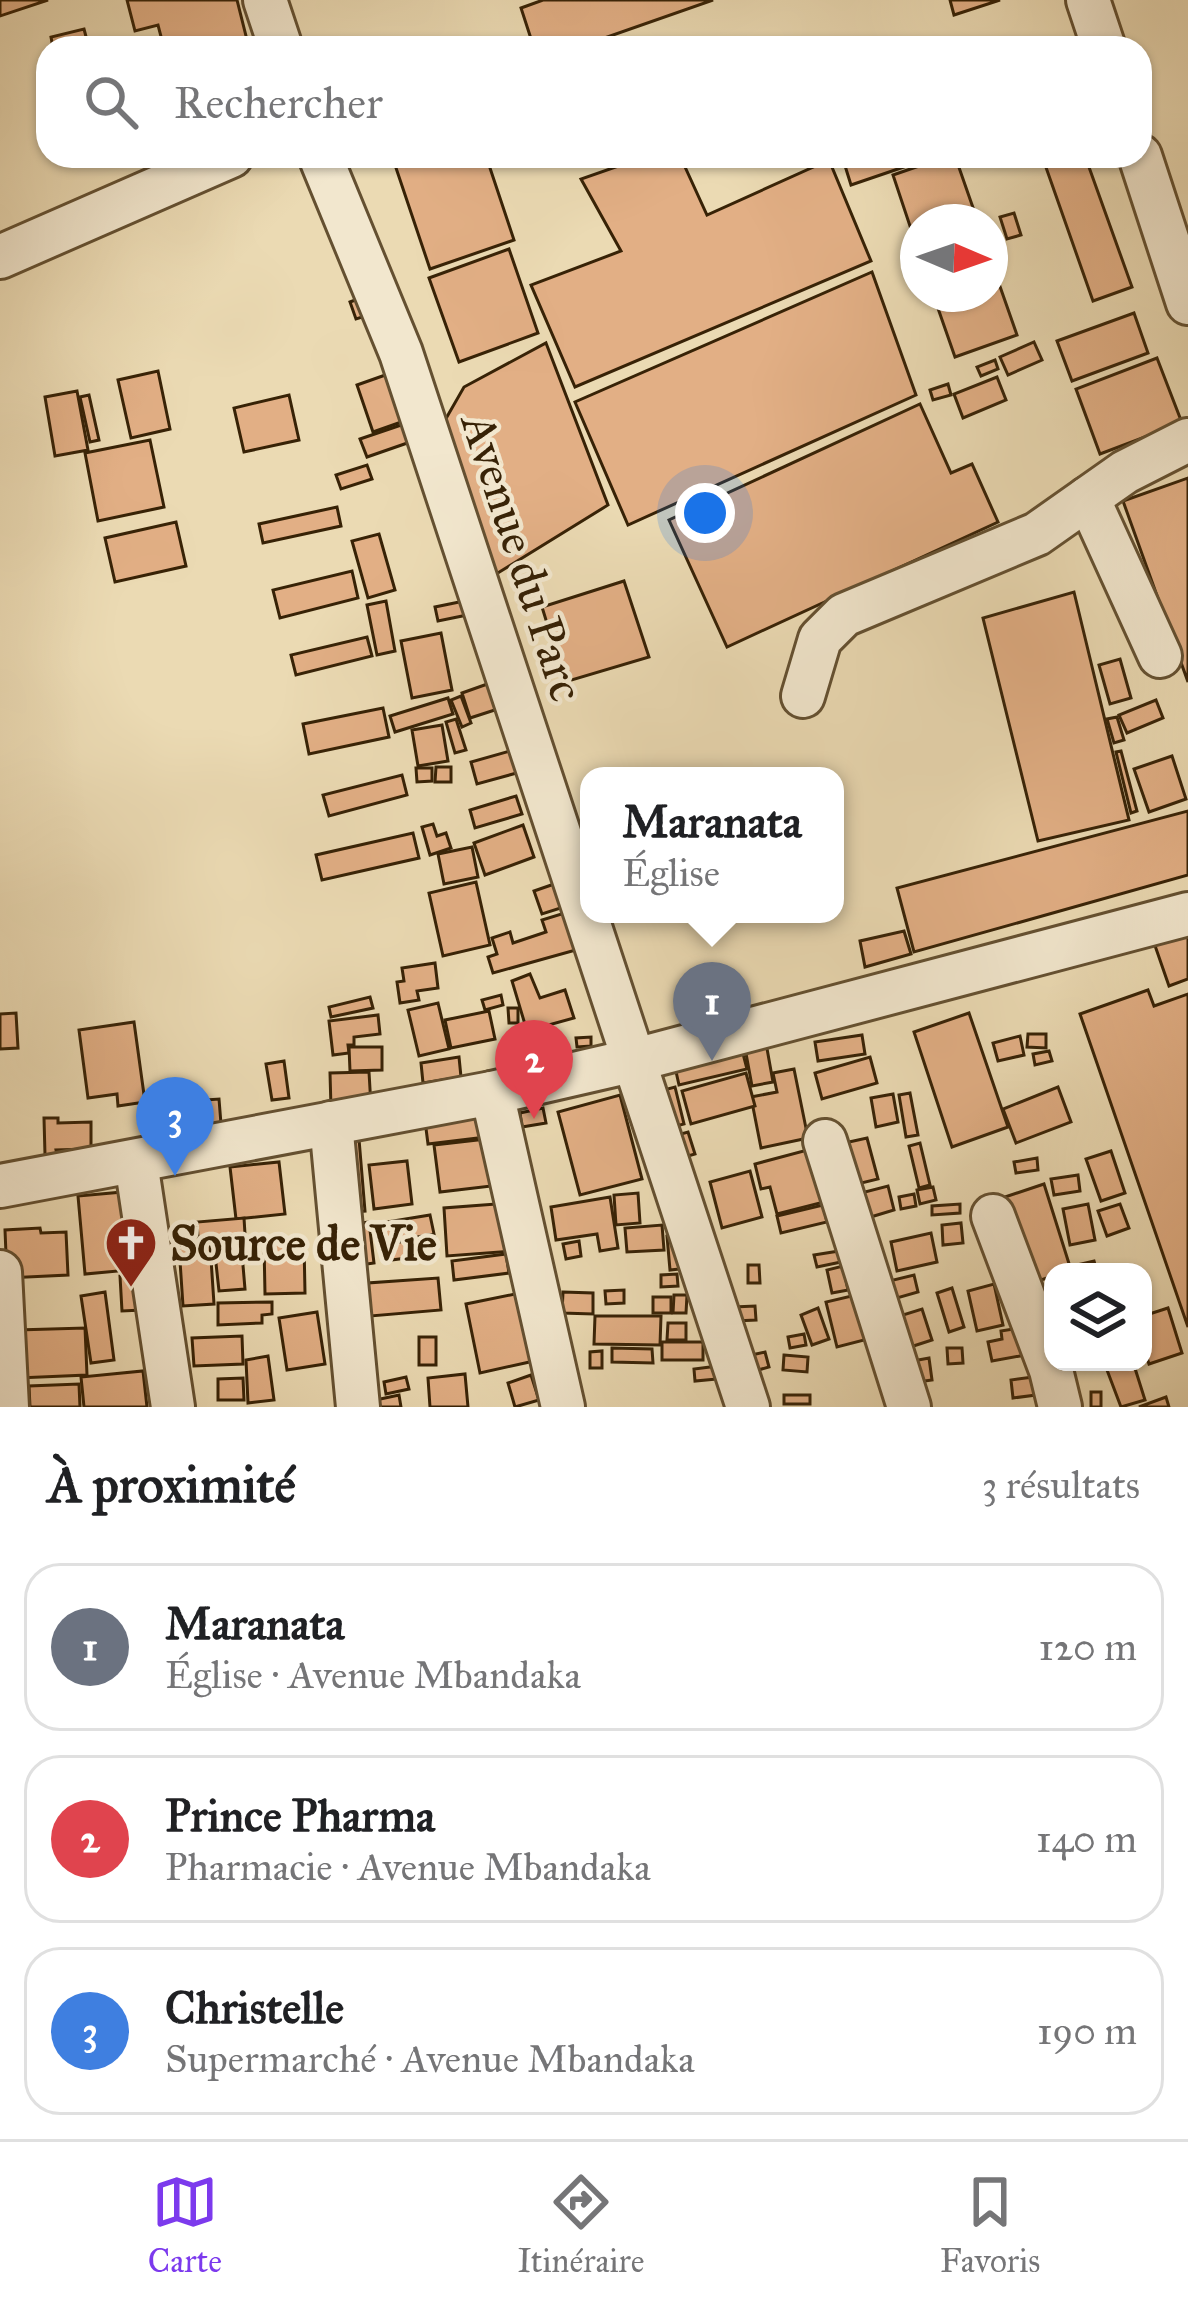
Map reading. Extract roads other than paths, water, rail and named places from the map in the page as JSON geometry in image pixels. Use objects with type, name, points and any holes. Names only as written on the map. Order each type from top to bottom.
[{"type":"street","points":[[265,0],[277,36]]},
{"type":"street","points":[[1088,0],[1100,36]]},
{"type":"street","points":[[0,257],[204,168]]},
{"type":"street","name":"Avenue du Parc","points":[[325,168],[401,353],[580,894]]},
{"type":"street","points":[[1144,168],[1188,303]]},
{"type":"street","points":[[803,696],[820,639],[844,615],[1037,534],[1125,472],[1188,440]]},
{"type":"street","points":[[1088,498],[1160,656]]},
{"type":"street","points":[[0,1186],[492,1093],[635,1060],[1188,914]]},
{"type":"street","name":"Avenue du Parc","points":[[590,923],[748,1407]]},
{"type":"street","points":[[492,1093],[562,1407]]},
{"type":"street","points":[[331,1123],[358,1407]]},
{"type":"street","points":[[825,1141],[909,1407]]},
{"type":"street","points":[[136,1162],[173,1407]]},
{"type":"street","points":[[993,1216],[1051,1370],[1060,1407]]},
{"type":"street","points":[[0,1271],[8,1407]]},
{"type":"place","name":"Maranata","points":[[712,1061]]},
{"type":"place","name":"Prince Pharma","points":[[534,1119]]},
{"type":"place","name":"Christelle","points":[[175,1176]]},
{"type":"place","name":"Source de Vie","points":[[131,1289]]}]
